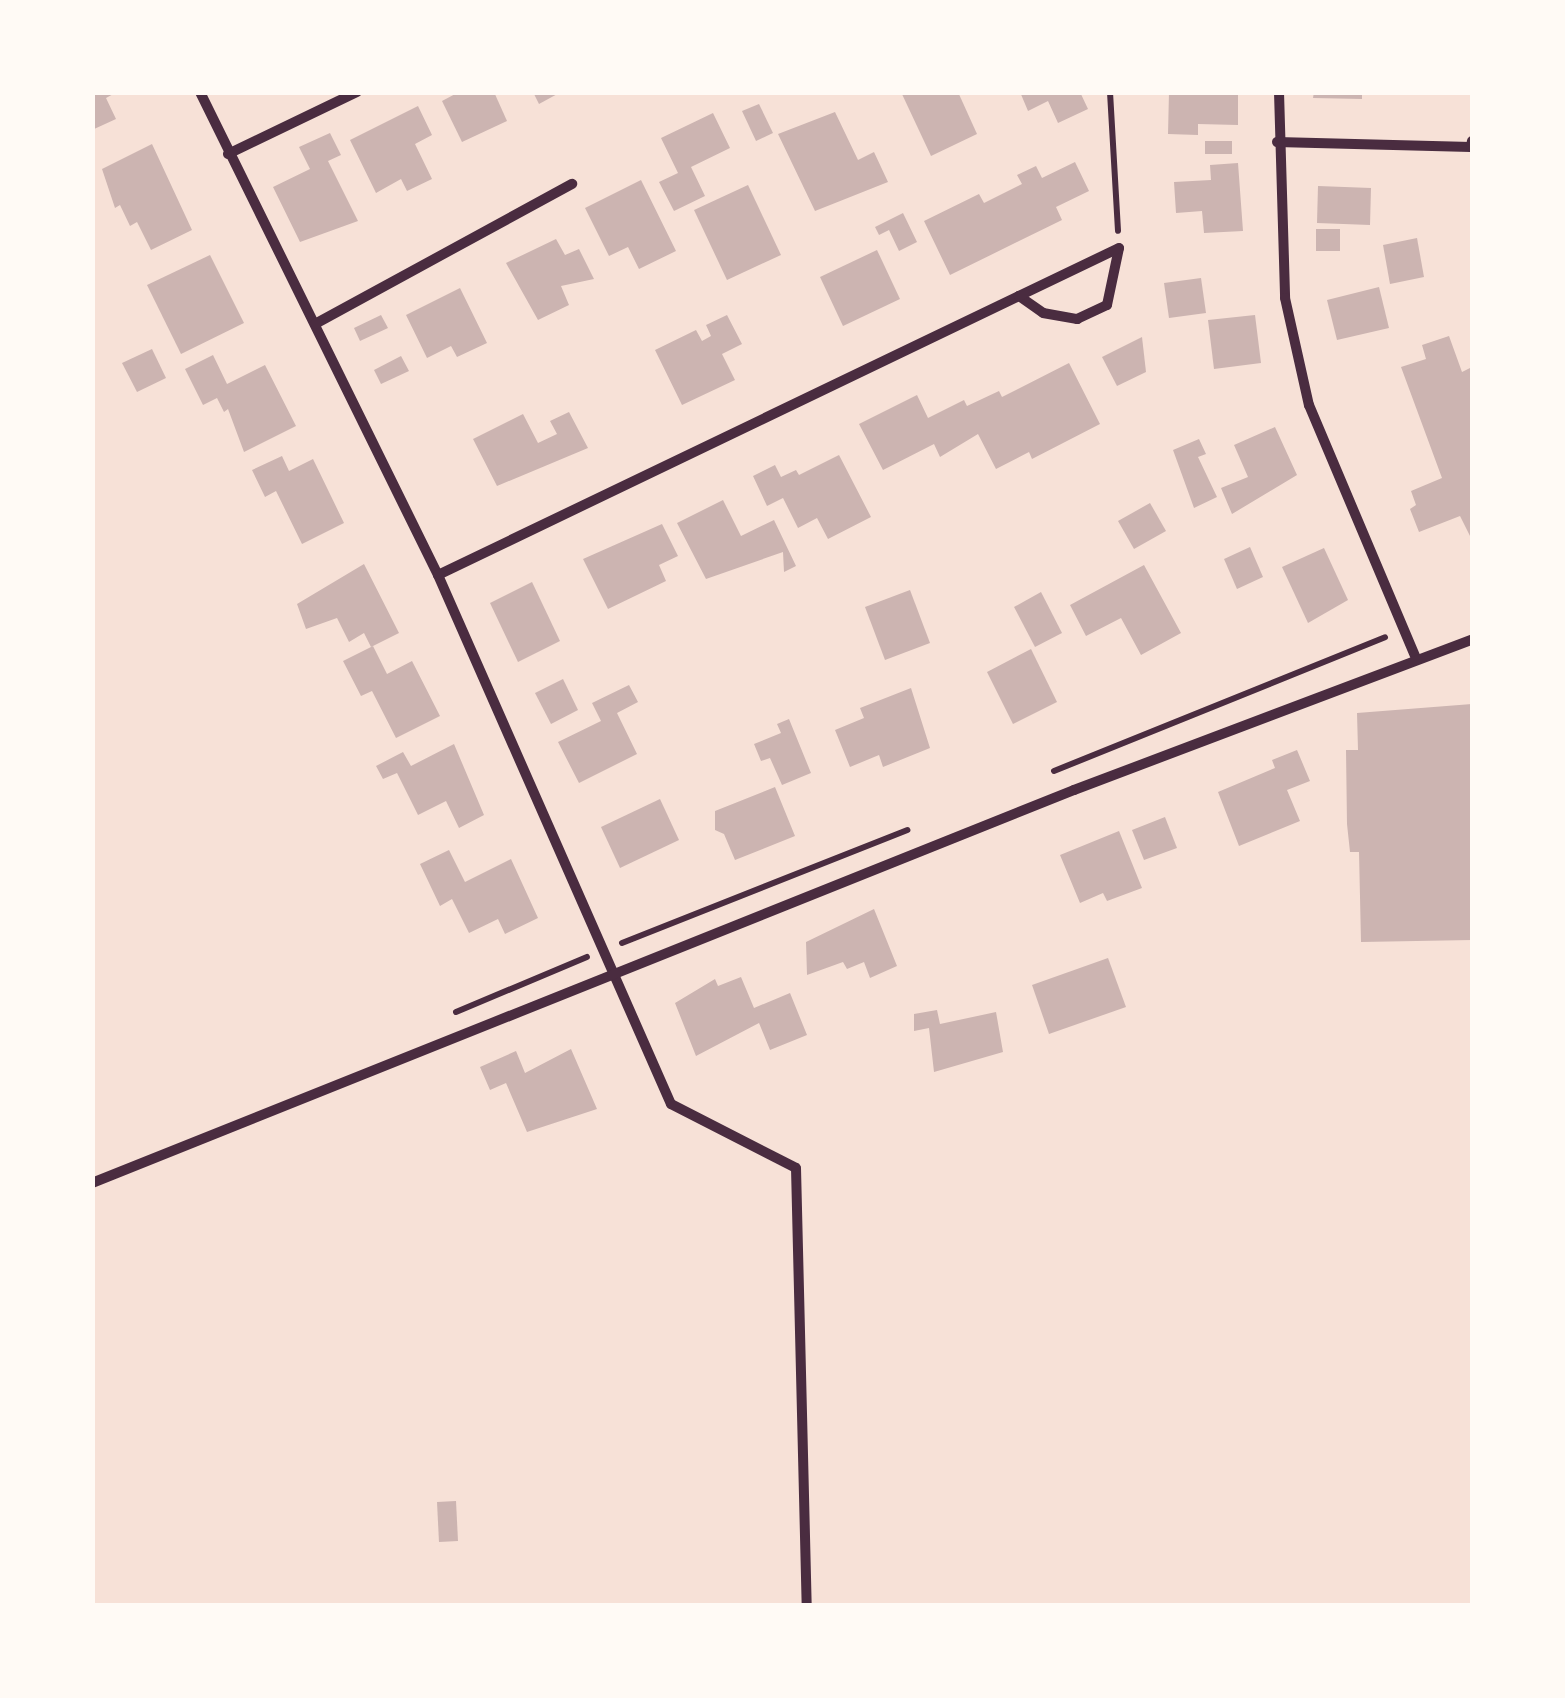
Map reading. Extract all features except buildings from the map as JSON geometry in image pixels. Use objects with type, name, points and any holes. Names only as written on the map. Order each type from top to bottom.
[{"type":"street","points":[[200,92],[438,575],[671,1104],[796,1168],[807,1606]]},
{"type":"street","points":[[228,154],[357,92]]},
{"type":"street","points":[[1280,92],[1278,142],[1285,298],[1309,405],[1416,656]]},
{"type":"street","points":[[1278,142],[1471,148],[1472,142]]},
{"type":"street","points":[[315,324],[572,184]]},
{"type":"street","points":[[1019,296],[1043,313],[1077,319],[1108,306],[1119,248]]},
{"type":"street","points":[[438,575],[1119,248]]},
{"type":"street","points":[[92,1183],[1416,656],[1472,640]]},
{"type":"path","points":[[1110,92],[1119,248]]}]
